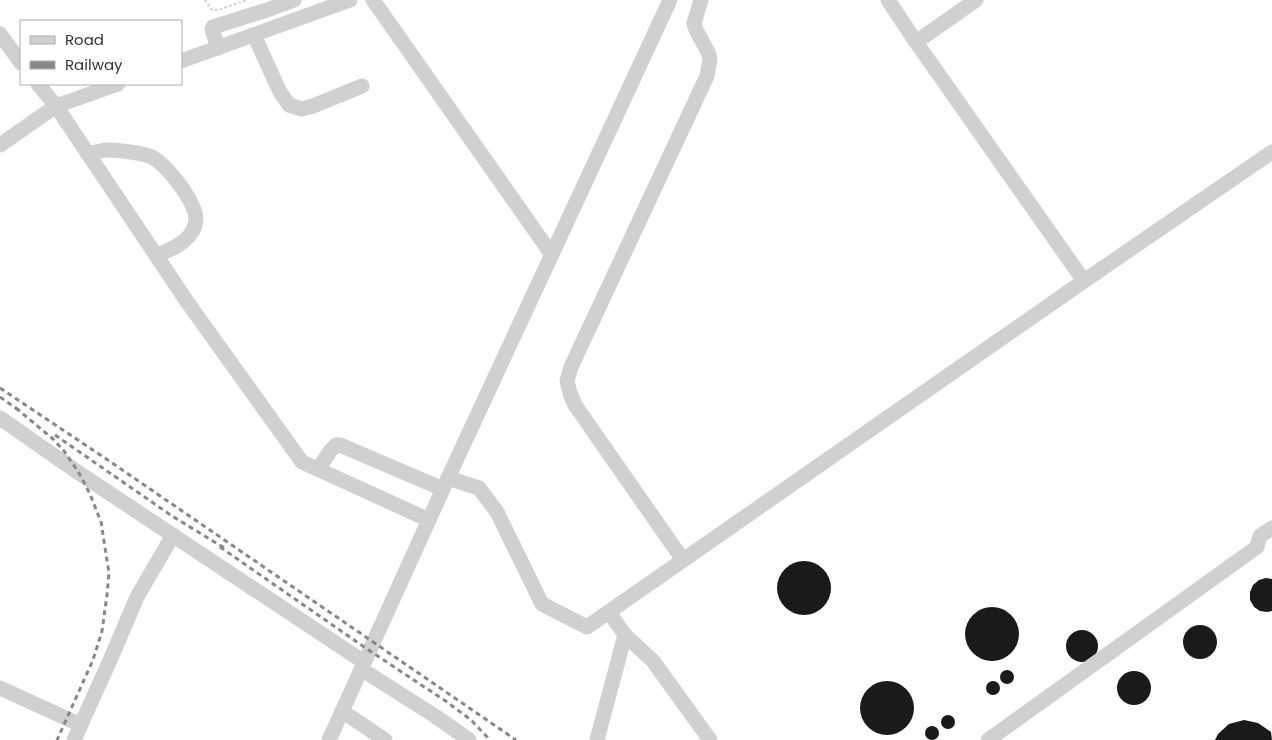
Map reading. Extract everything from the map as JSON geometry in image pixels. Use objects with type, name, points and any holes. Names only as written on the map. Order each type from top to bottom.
[{"type":"lane","points":[[218,48],[213,27],[294,0]]},
{"type":"lane","points":[[182,61],[350,0]]},
{"type":"lane","points":[[373,0],[552,255]]},
{"type":"lane","points":[[328,740],[670,0]]},
{"type":"lane","points":[[683,560],[576,405],[567,381],[571,367],[707,76],[710,59],[694,23],[701,0]]},
{"type":"lane","points":[[888,0],[1084,281]]},
{"type":"lane","points":[[916,42],[976,0]]},
{"type":"lane","points":[[0,34],[20,61]]},
{"type":"lane","points":[[254,35],[280,92],[289,104],[302,108],[312,106],[362,86]]},
{"type":"lane","points":[[39,85],[56,106],[188,303],[302,462],[429,520]]},
{"type":"lane","points":[[0,145],[56,106],[115,85]]},
{"type":"lane","points":[[88,154],[106,150],[152,157],[164,166],[184,190],[194,209],[196,220],[193,230],[190,235],[174,247],[156,256]]},
{"type":"lane","points":[[318,469],[331,450],[336,445],[340,445],[445,484],[479,488],[497,512],[542,604],[587,627],[1272,152]]},
{"type":"lane","points":[[0,418],[469,740]]},
{"type":"lane","points":[[988,740],[1257,547],[1260,536],[1272,528]]},
{"type":"lane","points":[[74,740],[112,658],[137,597],[173,536]]},
{"type":"lane","points":[[609,612],[625,635],[653,660],[710,740]]},
{"type":"lane","points":[[597,740],[625,635]]},
{"type":"lane","points":[[0,688],[81,725]]},
{"type":"lane","points":[[342,711],[385,740]]},
{"type":"path","points":[[205,0],[212,10],[218,10],[248,0]]},
{"type":"building","points":[[804,561],[814,563],[823,569],[829,578],[831,588],[829,598],[823,607],[814,613],[804,615],[794,613],[785,607],[779,598],[777,588],[779,578],[785,569],[794,563]]},
{"type":"building","points":[[1272,579],[1272,611],[1267,612],[1260,611],[1254,607],[1250,600],[1250,592],[1253,585],[1259,580]]},
{"type":"building","points":[[987,607],[997,607],[1007,611],[1015,619],[1019,634],[1015,649],[1007,657],[997,661],[987,661],[977,657],[969,649],[965,639],[965,629],[969,619],[977,611]]},
{"type":"building","points":[[1200,625],[1212,630],[1217,642],[1212,654],[1200,659],[1188,654],[1183,642],[1188,630]]},
{"type":"building","points":[[1082,630],[1088,631],[1093,635],[1097,640],[1097,652],[1093,657],[1088,661],[1082,662],[1076,661],[1071,657],[1067,652],[1066,646],[1067,640],[1071,635],[1076,631]]},
{"type":"building","points":[[1007,670],[1012,672],[1014,677],[1012,682],[1007,684],[1002,682],[1000,677],[1002,672]]},
{"type":"building","points":[[1134,671],[1146,676],[1151,688],[1146,700],[1134,705],[1122,700],[1117,688],[1122,676]]},
{"type":"building","points":[[882,681],[892,681],[902,685],[910,693],[914,708],[910,723],[902,731],[892,735],[882,735],[872,731],[864,723],[860,713],[860,703],[864,693],[872,685]]},
{"type":"building","points":[[993,681],[998,683],[1000,688],[998,693],[993,695],[988,693],[986,688],[988,683]]},
{"type":"building","points":[[948,715],[953,717],[955,722],[953,727],[948,729],[943,727],[941,722],[943,717]]},
{"type":"building","points":[[1244,720],[1258,723],[1271,732],[1272,740],[1215,740],[1218,734],[1229,724]]},
{"type":"building","points":[[932,726],[937,728],[939,733],[937,738],[932,740],[927,738],[925,733],[927,728]]},
{"type":"railway","points":[[0,388],[516,740]]},
{"type":"railway","points":[[0,397],[20,411]]},
{"type":"railway","points":[[16,408],[53,439],[79,473],[101,522],[109,573],[102,631],[93,660],[57,740]]},
{"type":"railway","points":[[55,435],[172,516],[226,549]]},
{"type":"railway","points":[[220,547],[447,702],[471,720],[490,740]]}]
